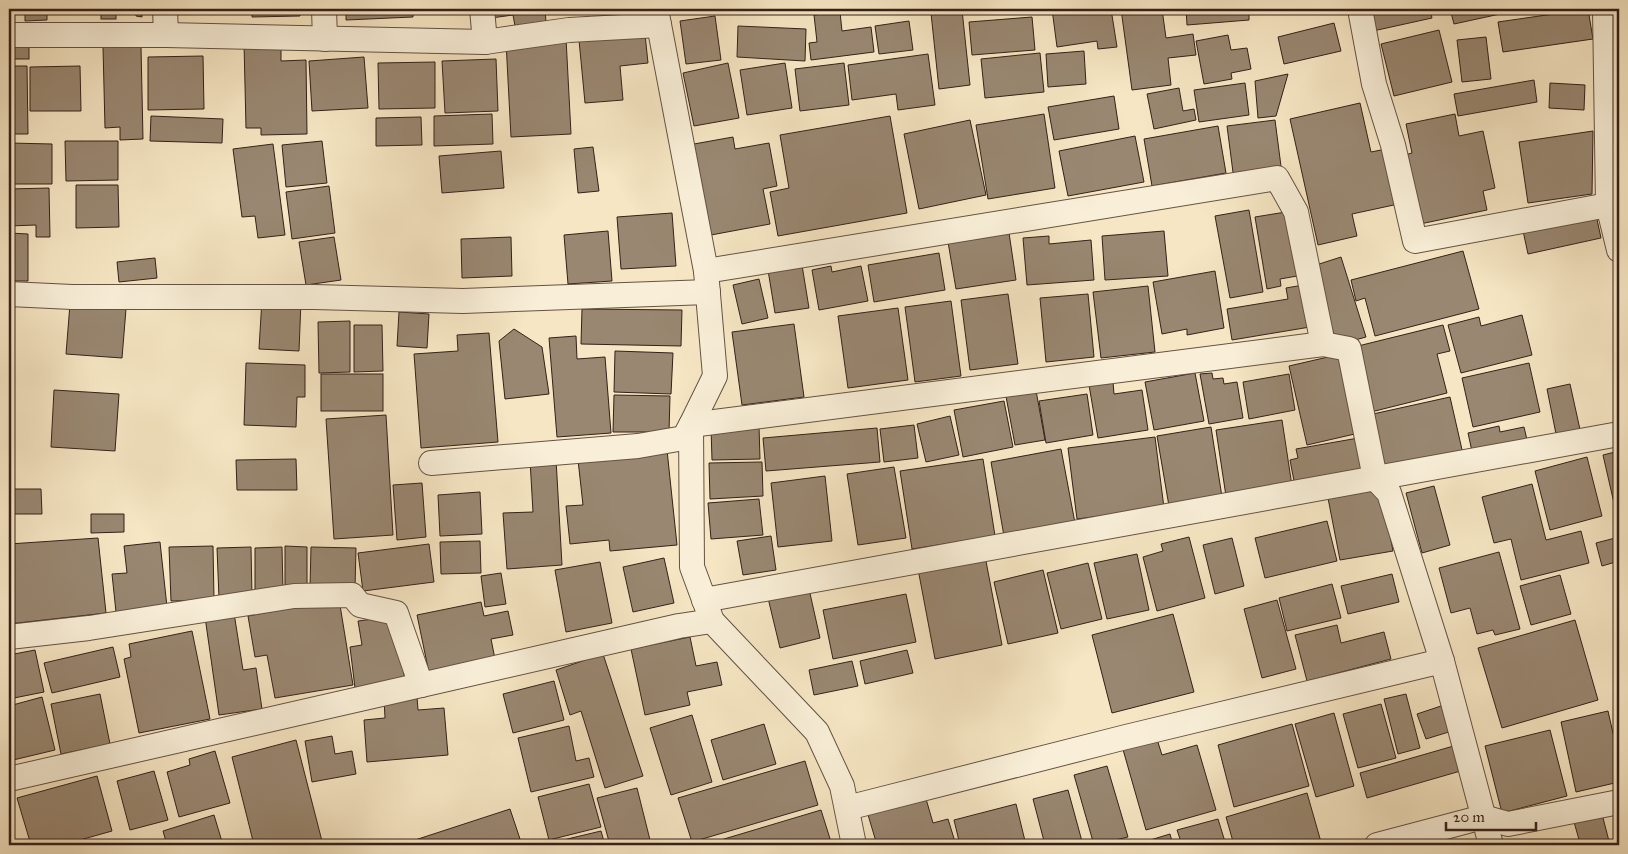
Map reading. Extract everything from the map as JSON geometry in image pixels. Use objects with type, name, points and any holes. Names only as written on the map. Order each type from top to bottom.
[{"type":"street","points":[[165,9],[166,35]]},
{"type":"street","points":[[324,9],[326,39]]},
{"type":"street","points":[[482,9],[485,42]]},
{"type":"street","points":[[1360,9],[1374,84],[1393,146],[1415,241],[1608,206]]},
{"type":"street","points":[[1605,9],[1608,206],[1619,250]]},
{"type":"street","points":[[9,35],[166,35],[485,42],[658,17],[707,281],[715,376],[691,425],[684,438],[638,446],[431,463]]},
{"type":"street","points":[[9,294],[72,297],[314,297],[463,301],[707,281],[1277,178],[1296,212],[1323,344]]},
{"type":"street","points":[[691,425],[1323,344],[1349,349],[1375,478],[1389,493],[1442,661],[1491,845]]},
{"type":"street","points":[[691,425],[692,567],[708,610],[817,732],[842,786],[854,845]]},
{"type":"street","points":[[9,779],[679,626],[708,610],[1375,478],[1619,434]]},
{"type":"street","points":[[9,637],[89,628],[294,596],[352,595],[360,605],[396,613],[421,685]]},
{"type":"street","points":[[847,808],[1126,737],[1442,661]]},
{"type":"street","points":[[1377,845],[1483,817],[1508,824],[1619,802]]},
{"type":"building","points":[[25,9],[47,9],[47,20],[25,21]]},
{"type":"building","points":[[101,9],[116,9],[116,19],[101,19]]},
{"type":"building","points":[[136,9],[142,9],[142,17],[136,16]]},
{"type":"building","points":[[252,9],[299,9],[300,16],[252,17]]},
{"type":"building","points":[[346,9],[413,9],[413,17],[346,20]]},
{"type":"building","points":[[490,9],[545,9],[546,22],[515,26],[513,15],[491,18]]},
{"type":"building","points":[[593,9],[613,9],[594,13]]},
{"type":"building","points":[[1052,9],[1111,9],[1117,47],[1098,49],[1097,41],[1057,47]]},
{"type":"building","points":[[1121,9],[1162,9],[1166,38],[1193,34],[1196,55],[1168,58],[1171,85],[1132,90]]},
{"type":"building","points":[[1186,9],[1249,9],[1249,20],[1187,25]]},
{"type":"building","points":[[1266,9],[1289,9],[1267,14]]},
{"type":"building","points":[[1368,9],[1430,9],[1432,18],[1373,31]]},
{"type":"building","points":[[1450,9],[1523,9],[1454,24]]},
{"type":"building","points":[[1588,9],[1593,39],[1503,52],[1498,22]]},
{"type":"building","points":[[962,10],[970,85],[939,89],[931,13]]},
{"type":"building","points":[[840,12],[842,31],[871,27],[874,52],[811,60],[809,43],[817,42],[814,15]]},
{"type":"building","points":[[715,16],[721,60],[686,64],[680,21]]},
{"type":"building","points":[[1032,17],[1035,50],[972,55],[969,22]]},
{"type":"building","points":[[909,21],[913,50],[879,54],[875,26]]},
{"type":"building","points":[[1334,23],[1341,51],[1284,64],[1278,37]]},
{"type":"building","points":[[738,26],[806,29],[805,61],[737,57]]},
{"type":"building","points":[[1439,30],[1452,82],[1394,96],[1381,44]]},
{"type":"building","points":[[645,34],[648,63],[620,66],[623,100],[585,103],[579,40]]},
{"type":"building","points":[[1228,35],[1231,50],[1247,48],[1251,69],[1231,73],[1232,79],[1204,84],[1196,41]]},
{"type":"building","points":[[1486,37],[1491,79],[1462,82],[1457,40]]},
{"type":"building","points":[[566,38],[571,134],[511,137],[506,42]]},
{"type":"building","points":[[9,39],[29,39],[29,59],[9,59]]},
{"type":"building","points":[[281,42],[281,61],[306,60],[307,134],[261,135],[261,128],[246,128],[244,43]]},
{"type":"building","points":[[103,47],[141,47],[143,139],[120,140],[120,127],[105,128]]},
{"type":"building","points":[[1084,51],[1086,84],[1048,87],[1046,54]]},
{"type":"building","points":[[1040,53],[1044,92],[985,98],[981,59]]},
{"type":"building","points":[[928,54],[935,105],[898,110],[896,94],[852,100],[848,65]]},
{"type":"building","points":[[203,56],[204,109],[148,110],[148,57]]},
{"type":"building","points":[[364,57],[368,108],[312,111],[309,61]]},
{"type":"building","points":[[496,59],[498,111],[445,113],[442,61]]},
{"type":"building","points":[[435,62],[435,108],[379,109],[378,63]]},
{"type":"building","points":[[728,63],[739,118],[694,126],[683,73]]},
{"type":"building","points":[[785,63],[792,108],[747,115],[740,70]]},
{"type":"building","points":[[844,63],[849,105],[800,111],[795,69]]},
{"type":"building","points":[[9,66],[27,66],[28,134],[9,134]]},
{"type":"building","points":[[80,66],[81,111],[30,111],[30,67]]},
{"type":"building","points":[[1288,74],[1276,116],[1258,118],[1255,81]]},
{"type":"building","points":[[1534,80],[1537,102],[1458,116],[1454,94]]},
{"type":"building","points":[[1245,83],[1249,115],[1199,122],[1194,90]]},
{"type":"building","points":[[1550,83],[1585,85],[1584,110],[1549,108]]},
{"type":"building","points":[[1179,88],[1183,111],[1194,109],[1196,120],[1154,129],[1147,94]]},
{"type":"building","points":[[1114,96],[1119,129],[1054,140],[1048,107]]},
{"type":"building","points":[[1360,103],[1371,152],[1391,148],[1403,203],[1352,214],[1357,236],[1318,245],[1290,119]]},
{"type":"building","points":[[492,114],[493,144],[434,146],[434,116]]},
{"type":"building","points":[[1044,114],[1055,188],[988,199],[976,125]]},
{"type":"building","points":[[1455,114],[1459,136],[1483,131],[1495,188],[1483,191],[1487,210],[1420,224],[1405,155],[1412,153],[1406,124]]},
{"type":"building","points":[[151,116],[223,119],[222,143],[150,141]]},
{"type":"building","points":[[890,116],[907,213],[778,236],[770,192],[789,188],[780,135]]},
{"type":"building","points":[[421,117],[422,145],[376,146],[376,118]]},
{"type":"building","points":[[970,120],[986,195],[919,209],[904,134]]},
{"type":"building","points":[[1275,120],[1282,174],[1234,180],[1227,126]]},
{"type":"building","points":[[1218,126],[1226,173],[1152,186],[1144,139]]},
{"type":"building","points":[[1593,131],[1592,194],[1528,203],[1519,142]]},
{"type":"building","points":[[1135,136],[1144,182],[1068,196],[1059,151]]},
{"type":"building","points":[[733,137],[735,149],[769,143],[777,186],[763,189],[770,224],[711,235],[694,144]]},
{"type":"building","points":[[65,141],[118,141],[118,180],[66,181]]},
{"type":"building","points":[[322,141],[327,183],[286,187],[282,145]]},
{"type":"building","points":[[9,143],[52,144],[52,184],[9,184]]},
{"type":"building","points":[[273,144],[285,235],[258,238],[255,216],[242,217],[233,149]]},
{"type":"building","points":[[593,147],[599,191],[578,193],[574,149]]},
{"type":"building","points":[[501,151],[504,188],[442,193],[439,156]]},
{"type":"building","points":[[76,185],[118,185],[119,227],[76,228]]},
{"type":"building","points":[[329,186],[335,233],[292,239],[286,192]]},
{"type":"building","points":[[49,188],[50,237],[36,237],[36,225],[9,226],[9,189]]},
{"type":"building","points":[[1249,210],[1263,292],[1230,298],[1215,216]]},
{"type":"building","points":[[1595,210],[1601,238],[1528,254],[1522,226]]},
{"type":"building","points":[[1292,211],[1303,275],[1280,279],[1281,286],[1267,289],[1255,217]]},
{"type":"building","points":[[672,213],[676,266],[621,269],[617,217]]},
{"type":"building","points":[[1008,226],[1016,280],[956,289],[947,236]]},
{"type":"building","points":[[608,231],[612,281],[568,284],[564,235]]},
{"type":"building","points":[[1164,231],[1168,276],[1105,280],[1102,236]]},
{"type":"building","points":[[9,233],[28,234],[28,281],[9,281]]},
{"type":"building","points":[[1049,236],[1049,244],[1091,240],[1094,280],[1027,285],[1023,238]]},
{"type":"building","points":[[334,237],[341,280],[306,285],[299,242]]},
{"type":"building","points":[[511,237],[512,276],[462,278],[461,239]]},
{"type":"building","points":[[1463,251],[1479,309],[1375,336],[1365,298],[1356,301],[1351,280]]},
{"type":"building","points":[[939,253],[945,290],[874,302],[868,265]]},
{"type":"building","points":[[1341,257],[1366,337],[1337,345],[1313,266]]},
{"type":"building","points":[[155,258],[157,278],[119,282],[117,262]]},
{"type":"building","points":[[801,259],[809,308],[775,313],[767,264]]},
{"type":"building","points":[[831,266],[832,272],[861,266],[868,301],[819,310],[812,270]]},
{"type":"building","points":[[1215,271],[1224,328],[1187,335],[1187,329],[1162,334],[1153,282]]},
{"type":"building","points":[[759,279],[768,318],[742,324],[733,285]]},
{"type":"building","points":[[1309,284],[1316,326],[1232,340],[1227,309],[1288,299],[1286,288]]},
{"type":"building","points":[[1148,286],[1155,352],[1101,358],[1093,292]]},
{"type":"building","points":[[1008,294],[1018,364],[970,370],[961,300]]},
{"type":"building","points":[[1088,294],[1094,357],[1046,362],[1040,298]]},
{"type":"building","points":[[262,299],[301,301],[299,351],[259,349]]},
{"type":"building","points":[[951,301],[961,376],[915,382],[905,307]]},
{"type":"building","points":[[70,304],[126,309],[122,358],[66,354]]},
{"type":"building","points":[[898,308],[908,380],[848,388],[838,316]]},
{"type":"building","points":[[582,309],[682,310],[681,346],[581,344]]},
{"type":"building","points":[[399,312],[429,314],[427,348],[397,346]]},
{"type":"building","points":[[1522,315],[1532,355],[1461,373],[1448,325],[1479,317],[1481,326]]},
{"type":"building","points":[[350,321],[350,372],[319,373],[318,322]]},
{"type":"building","points":[[794,324],[804,397],[742,405],[732,332]]},
{"type":"building","points":[[354,325],[382,325],[383,371],[354,372]]},
{"type":"building","points":[[1443,325],[1450,351],[1437,354],[1447,393],[1367,413],[1350,348]]},
{"type":"building","points":[[514,329],[542,347],[549,394],[505,399],[499,341]]},
{"type":"building","points":[[489,333],[498,442],[421,448],[414,354],[458,351],[457,335]]},
{"type":"building","points":[[576,336],[577,359],[605,357],[611,433],[557,437],[549,338]]},
{"type":"building","points":[[615,351],[673,353],[671,394],[614,392]]},
{"type":"building","points":[[1341,354],[1359,433],[1307,445],[1289,366]]},
{"type":"building","points":[[246,363],[305,365],[305,397],[297,397],[296,427],[244,425]]},
{"type":"building","points":[[1529,363],[1540,412],[1473,427],[1462,378]]},
{"type":"building","points":[[1195,373],[1204,421],[1154,430],[1145,382]]},
{"type":"building","points":[[1212,373],[1213,379],[1223,378],[1224,384],[1237,382],[1243,418],[1209,424],[1200,374]]},
{"type":"building","points":[[321,374],[383,374],[383,411],[321,411]]},
{"type":"building","points":[[1289,374],[1295,410],[1249,419],[1243,382]]},
{"type":"building","points":[[1113,382],[1114,394],[1142,390],[1148,430],[1098,438],[1089,385]]},
{"type":"building","points":[[1570,384],[1581,434],[1557,439],[1547,389]]},
{"type":"building","points":[[1035,385],[1045,440],[1015,445],[1005,391]]},
{"type":"building","points":[[54,390],[119,394],[115,451],[51,447]]},
{"type":"building","points":[[1087,394],[1093,435],[1046,443],[1039,401]]},
{"type":"building","points":[[614,395],[670,396],[669,432],[613,432]]},
{"type":"building","points":[[1450,397],[1463,454],[1385,470],[1373,414]]},
{"type":"building","points":[[1004,401],[1013,447],[963,457],[954,410]]},
{"type":"building","points":[[386,415],[393,535],[334,539],[326,419]]},
{"type":"building","points":[[950,416],[959,455],[926,462],[917,424]]},
{"type":"building","points":[[1282,420],[1292,486],[1226,496],[1216,430]]},
{"type":"building","points":[[914,425],[918,458],[884,462],[880,429]]},
{"type":"building","points":[[759,426],[760,459],[712,460],[711,428]]},
{"type":"building","points":[[1499,426],[1500,432],[1524,427],[1528,444],[1473,456],[1468,433]]},
{"type":"building","points":[[1211,427],[1222,497],[1169,506],[1157,436]]},
{"type":"building","points":[[877,428],[880,462],[766,471],[763,438]]},
{"type":"building","points":[[1155,437],[1164,508],[1077,519],[1068,448]]},
{"type":"building","points":[[1364,437],[1369,467],[1294,481],[1290,460],[1298,458],[1296,449]]},
{"type":"building","points":[[1061,449],[1075,523],[1004,536],[991,462]]},
{"type":"building","points":[[667,450],[677,545],[610,551],[609,540],[570,544],[566,506],[583,505],[578,460]]},
{"type":"building","points":[[1619,451],[1619,511],[1616,512],[1603,455]]},
{"type":"building","points":[[1587,457],[1602,516],[1550,530],[1535,471]]},
{"type":"building","points":[[296,459],[297,490],[237,490],[236,460]]},
{"type":"building","points":[[556,459],[562,565],[507,569],[503,513],[533,512],[530,460]]},
{"type":"building","points":[[983,459],[995,536],[912,549],[900,471]]},
{"type":"building","points":[[762,462],[763,496],[710,499],[709,463]]},
{"type":"building","points":[[894,467],[906,538],[858,545],[847,474]]},
{"type":"building","points":[[825,476],[832,541],[778,547],[771,483]]},
{"type":"building","points":[[422,483],[426,537],[397,540],[393,485]]},
{"type":"building","points":[[1532,484],[1546,540],[1581,531],[1589,563],[1521,580],[1511,539],[1494,543],[1482,497]]},
{"type":"building","points":[[1434,486],[1450,545],[1422,553],[1406,493]]},
{"type":"building","points":[[9,489],[41,489],[42,514],[9,514]]},
{"type":"building","points":[[1381,489],[1393,551],[1340,560],[1328,498]]},
{"type":"building","points":[[480,492],[482,534],[440,536],[438,495]]},
{"type":"building","points":[[759,499],[763,535],[711,539],[708,503]]},
{"type":"building","points":[[91,514],[124,514],[124,532],[91,533]]},
{"type":"building","points":[[1327,521],[1337,561],[1265,578],[1255,538]]},
{"type":"building","points":[[771,536],[776,570],[743,575],[737,541]]},
{"type":"building","points":[[1189,537],[1205,598],[1157,611],[1143,557],[1163,551],[1161,544]]},
{"type":"building","points":[[1619,537],[1619,561],[1602,566],[1596,543]]},
{"type":"building","points":[[98,538],[106,613],[9,624],[9,544]]},
{"type":"building","points":[[1232,538],[1244,586],[1215,594],[1203,545]]},
{"type":"building","points":[[480,541],[481,573],[441,574],[440,542]]},
{"type":"building","points":[[160,542],[167,607],[116,612],[112,574],[127,573],[124,546]]},
{"type":"building","points":[[429,544],[434,582],[363,591],[358,553]]},
{"type":"building","points":[[213,546],[214,600],[171,601],[169,547]]},
{"type":"building","points":[[285,546],[307,547],[307,590],[285,590]]},
{"type":"building","points":[[251,547],[252,597],[219,598],[217,548]]},
{"type":"building","points":[[282,547],[283,591],[255,592],[255,548]]},
{"type":"building","points":[[311,547],[356,548],[355,588],[310,587]]},
{"type":"building","points":[[1499,552],[1520,629],[1495,635],[1493,630],[1477,634],[1470,608],[1451,613],[1439,568]]},
{"type":"building","points":[[1137,554],[1149,610],[1107,619],[1094,563]]},
{"type":"building","points":[[985,556],[1002,645],[935,659],[918,569]]},
{"type":"building","points":[[664,558],[674,603],[633,612],[623,567]]},
{"type":"building","points":[[600,562],[612,623],[566,632],[555,570]]},
{"type":"building","points":[[1088,563],[1102,619],[1061,629],[1047,573]]},
{"type":"building","points":[[1043,570],[1058,633],[1008,644],[994,582]]},
{"type":"building","points":[[501,573],[506,604],[485,607],[481,576]]},
{"type":"building","points":[[1392,574],[1399,602],[1348,614],[1341,586]]},
{"type":"building","points":[[1560,575],[1571,614],[1531,625],[1520,586]]},
{"type":"building","points":[[1332,584],[1341,618],[1287,631],[1279,598]]},
{"type":"building","points":[[809,589],[820,638],[780,648],[768,598]]},
{"type":"building","points":[[906,594],[916,642],[833,659],[823,610]]},
{"type":"building","points":[[339,599],[353,685],[275,698],[267,655],[255,657],[248,616]]},
{"type":"building","points":[[1277,600],[1296,669],[1262,678],[1244,609]]},
{"type":"building","points":[[481,602],[484,616],[508,611],[513,635],[491,639],[495,659],[429,673],[417,615]]},
{"type":"building","points":[[234,613],[243,670],[256,668],[262,709],[219,715],[205,617]]},
{"type":"building","points":[[1173,614],[1194,692],[1112,713],[1092,635]]},
{"type":"building","points":[[396,616],[405,681],[355,688],[350,647],[362,645],[358,621]]},
{"type":"building","points":[[1575,620],[1598,700],[1502,728],[1478,648]]},
{"type":"building","points":[[1337,625],[1341,643],[1384,632],[1391,659],[1307,681],[1295,635]]},
{"type":"building","points":[[192,631],[210,719],[139,733],[124,659],[131,657],[129,644]]},
{"type":"building","points":[[690,637],[696,666],[717,662],[722,685],[687,692],[690,705],[645,715],[631,649]]},
{"type":"building","points":[[113,647],[120,677],[52,693],[44,663]]},
{"type":"building","points":[[35,650],[44,692],[9,699],[9,655]]},
{"type":"building","points":[[907,650],[913,673],[865,684],[860,661]]},
{"type":"building","points":[[603,654],[643,776],[605,788],[581,711],[570,715],[556,670]]},
{"type":"building","points":[[852,661],[858,686],[814,695],[809,670]]},
{"type":"building","points":[[554,681],[564,720],[513,733],[503,694]]},
{"type":"building","points":[[100,694],[110,744],[61,754],[51,704]]},
{"type":"building","points":[[1406,694],[1420,748],[1398,754],[1384,699]]},
{"type":"building","points":[[42,697],[55,750],[9,761],[9,706]]},
{"type":"building","points":[[417,697],[418,710],[444,708],[448,755],[367,762],[364,720],[385,718],[384,699]]},
{"type":"building","points":[[1381,704],[1396,758],[1358,768],[1343,714]]},
{"type":"building","points":[[1444,705],[1452,731],[1426,739],[1417,714]]},
{"type":"building","points":[[1608,711],[1619,760],[1619,782],[1576,792],[1561,722]]},
{"type":"building","points":[[1334,713],[1354,786],[1316,797],[1295,724]]},
{"type":"building","points":[[692,715],[712,782],[671,795],[650,728]]},
{"type":"building","points":[[764,724],[776,764],[723,780],[711,740]]},
{"type":"building","points":[[1292,724],[1309,786],[1234,807],[1218,745]]},
{"type":"building","points":[[569,726],[576,761],[589,758],[594,777],[531,792],[518,738]]},
{"type":"building","points":[[1550,730],[1567,796],[1502,813],[1485,746]]},
{"type":"building","points":[[332,736],[335,754],[352,751],[356,774],[312,782],[305,741]]},
{"type":"building","points":[[1156,736],[1162,755],[1197,745],[1216,810],[1146,830],[1122,746]]},
{"type":"building","points":[[296,740],[323,845],[254,845],[232,757]]},
{"type":"building","points":[[1457,745],[1464,770],[1367,798],[1360,773]]},
{"type":"building","points":[[215,751],[230,803],[179,817],[167,772],[190,765],[189,759]]},
{"type":"building","points":[[805,761],[818,805],[692,842],[678,798]]},
{"type":"building","points":[[1107,766],[1128,837],[1094,845],[1074,775]]},
{"type":"building","points":[[154,771],[168,820],[130,830],[117,781]]},
{"type":"building","points":[[97,776],[112,831],[62,845],[31,845],[17,798]]},
{"type":"building","points":[[589,784],[601,827],[549,840],[538,797]]},
{"type":"building","points":[[637,788],[650,840],[628,845],[610,845],[597,798]]},
{"type":"building","points":[[1068,790],[1083,845],[1045,845],[1033,799]]},
{"type":"building","points":[[924,792],[933,823],[948,819],[956,845],[877,845],[866,808]]},
{"type":"building","points":[[1307,793],[1321,842],[1309,845],[1234,845],[1226,817]]},
{"type":"building","points":[[1016,804],[1026,845],[960,845],[954,820]]},
{"type":"building","points":[[510,809],[522,845],[413,845],[412,841]]},
{"type":"building","points":[[821,810],[832,845],[704,845]]},
{"type":"building","points":[[1602,814],[1610,845],[1590,845],[1589,841],[1580,843],[1574,822]]},
{"type":"building","points":[[214,815],[223,845],[167,845],[163,831]]},
{"type":"building","points":[[1218,819],[1226,845],[1182,845],[1177,830]]},
{"type":"building","points":[[9,829],[14,845],[9,845]]},
{"type":"building","points":[[601,831],[605,845],[542,845]]},
{"type":"building","points":[[1170,834],[1173,845],[1134,845]]}]
